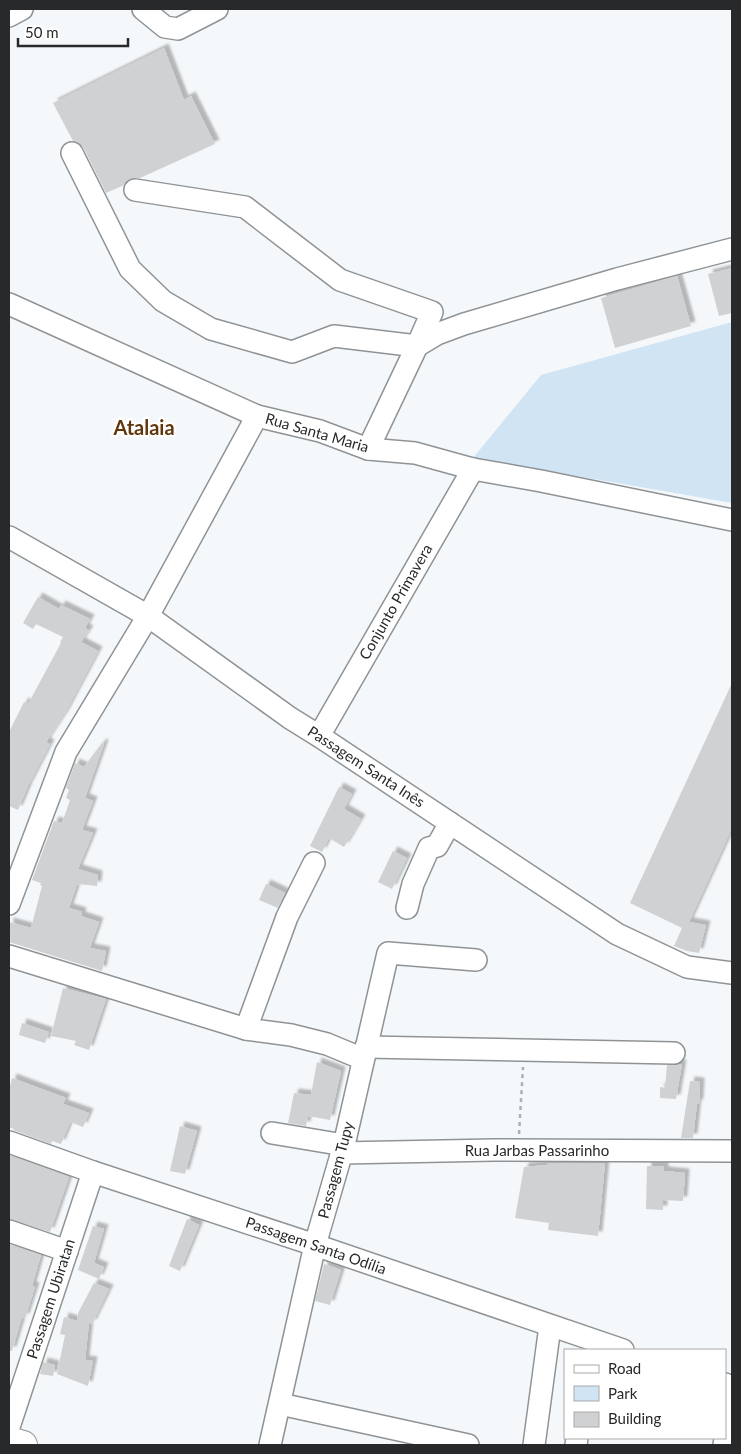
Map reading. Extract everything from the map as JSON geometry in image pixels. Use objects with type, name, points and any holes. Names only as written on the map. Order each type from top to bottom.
[{"type":"main road","points":[[9,1441],[23,1445]]},
{"type":"street","points":[[9,16],[22,9]]},
{"type":"street","points":[[143,9],[165,27],[178,29],[216,9]]},
{"type":"street","points":[[72,153],[130,269],[163,301],[211,329],[292,352],[334,336],[417,346],[438,334],[464,324],[616,279],[732,249]]},
{"type":"street","points":[[136,190],[244,207],[340,280],[432,312],[368,449]]},
{"type":"street","name":"Rua Santa Maria","points":[[9,304],[257,416],[320,431],[368,449],[415,453],[473,469],[732,520]]},
{"type":"street","points":[[9,904],[66,752],[148,616],[257,416]]},
{"type":"street","name":"Conjunto Primavera","points":[[319,736],[473,469]]},
{"type":"street","name":"Passagem Santa Inês","points":[[9,537],[148,616],[290,718],[617,934],[687,967],[732,973]]},
{"type":"street","points":[[407,908],[413,884],[429,848],[438,846],[450,823]]},
{"type":"street","points":[[246,1029],[287,917],[314,863]]},
{"type":"street","name":"Passagem Tupy","points":[[270,1445],[316,1245],[342,1149],[388,953],[476,960]]},
{"type":"street","points":[[9,956],[246,1029],[291,1035],[364,1053],[524,1050],[674,1053]]},
{"type":"street","name":"Rua Jarbas Passarinho","points":[[272,1133],[342,1149],[732,1151]]},
{"type":"street","name":"Passagem Santa Odília","points":[[9,1142],[550,1326],[595,1346],[616,1349]]},
{"type":"street","name":"Passagem Ubiratan","points":[[9,1427],[93,1172]]},
{"type":"street","points":[[9,1231],[66,1251]]},
{"type":"street","points":[[534,1445],[550,1326]]},
{"type":"street","points":[[726,1434],[732,1403]]},
{"type":"street","points":[[280,1404],[468,1445]]},
{"type":"path","points":[[518,1150],[524,1050]]},
{"type":"green space","points":[[732,322],[732,503],[473,458],[541,375]]},
{"type":"building","points":[[164,48],[184,100],[191,96],[215,144],[140,178],[130,179],[124,185],[106,193],[83,147],[78,142],[73,141],[53,103]]},
{"type":"building","points":[[732,268],[732,313],[719,316],[708,274]]},
{"type":"building","points":[[677,276],[691,326],[615,348],[601,298]]},
{"type":"building","points":[[38,597],[59,609],[61,605],[90,619],[85,628],[89,630],[81,642],[98,651],[65,713],[46,742],[50,744],[18,810],[9,806],[9,732],[24,702],[28,704],[63,637],[36,624],[33,629],[23,623]]},
{"type":"building","points":[[732,683],[732,828],[689,922],[706,925],[699,953],[674,946],[682,928],[630,903]]},
{"type":"building","points":[[102,743],[104,744],[85,798],[93,801],[82,830],[93,833],[78,869],[98,875],[97,886],[77,884],[69,908],[82,912],[81,916],[99,922],[90,948],[106,951],[102,971],[9,942],[9,922],[31,928],[42,886],[40,885],[41,883],[32,880],[54,821],[62,823],[70,800],[66,798],[69,790],[66,788],[75,763],[84,767]]},
{"type":"building","points":[[339,787],[352,794],[344,809],[361,819],[344,847],[329,838],[322,852],[310,846]]},
{"type":"building","points":[[393,851],[407,858],[392,889],[378,882]]},
{"type":"building","points":[[266,884],[285,893],[278,908],[259,900]]},
{"type":"building","points":[[63,988],[106,999],[89,1050],[74,1045],[76,1041],[51,1036]]},
{"type":"building","points":[[22,1023],[49,1032],[45,1043],[19,1035]]},
{"type":"building","points":[[317,1062],[341,1071],[330,1120],[308,1116],[306,1126],[288,1123],[294,1093],[311,1095]]},
{"type":"building","points":[[682,1064],[676,1099],[660,1098],[660,1087],[665,1088],[667,1065]]},
{"type":"building","points":[[12,1078],[66,1098],[63,1104],[89,1113],[83,1127],[70,1122],[61,1144],[52,1141],[51,1144],[13,1130],[9,1127],[9,1090]]},
{"type":"building","points":[[690,1081],[700,1082],[699,1104],[697,1103],[693,1138],[681,1138]]},
{"type":"building","points":[[180,1126],[197,1131],[185,1174],[170,1171]]},
{"type":"building","points":[[9,1155],[69,1177],[50,1232],[9,1219]]},
{"type":"building","points":[[548,1163],[605,1163],[598,1236],[548,1230],[549,1223],[515,1218],[524,1167],[547,1165]]},
{"type":"building","points":[[647,1166],[664,1166],[664,1171],[685,1173],[683,1201],[663,1200],[663,1210],[646,1209]]},
{"type":"building","points":[[187,1219],[199,1225],[180,1271],[169,1266]]},
{"type":"building","points":[[93,1226],[104,1229],[94,1263],[104,1267],[99,1279],[78,1270]]},
{"type":"building","points":[[9,1244],[41,1255],[32,1286],[35,1287],[25,1318],[22,1317],[12,1351],[9,1351]]},
{"type":"building","points":[[324,1264],[341,1270],[330,1305],[315,1301]]},
{"type":"building","points":[[94,1283],[109,1289],[92,1324],[89,1323],[85,1360],[93,1361],[88,1386],[57,1374],[65,1335],[60,1334],[64,1317],[77,1321],[78,1313]]},
{"type":"building","points":[[43,1362],[55,1365],[53,1376],[40,1374]]},
{"type":"district","name":"Atalaia","points":[[144,428]]}]
